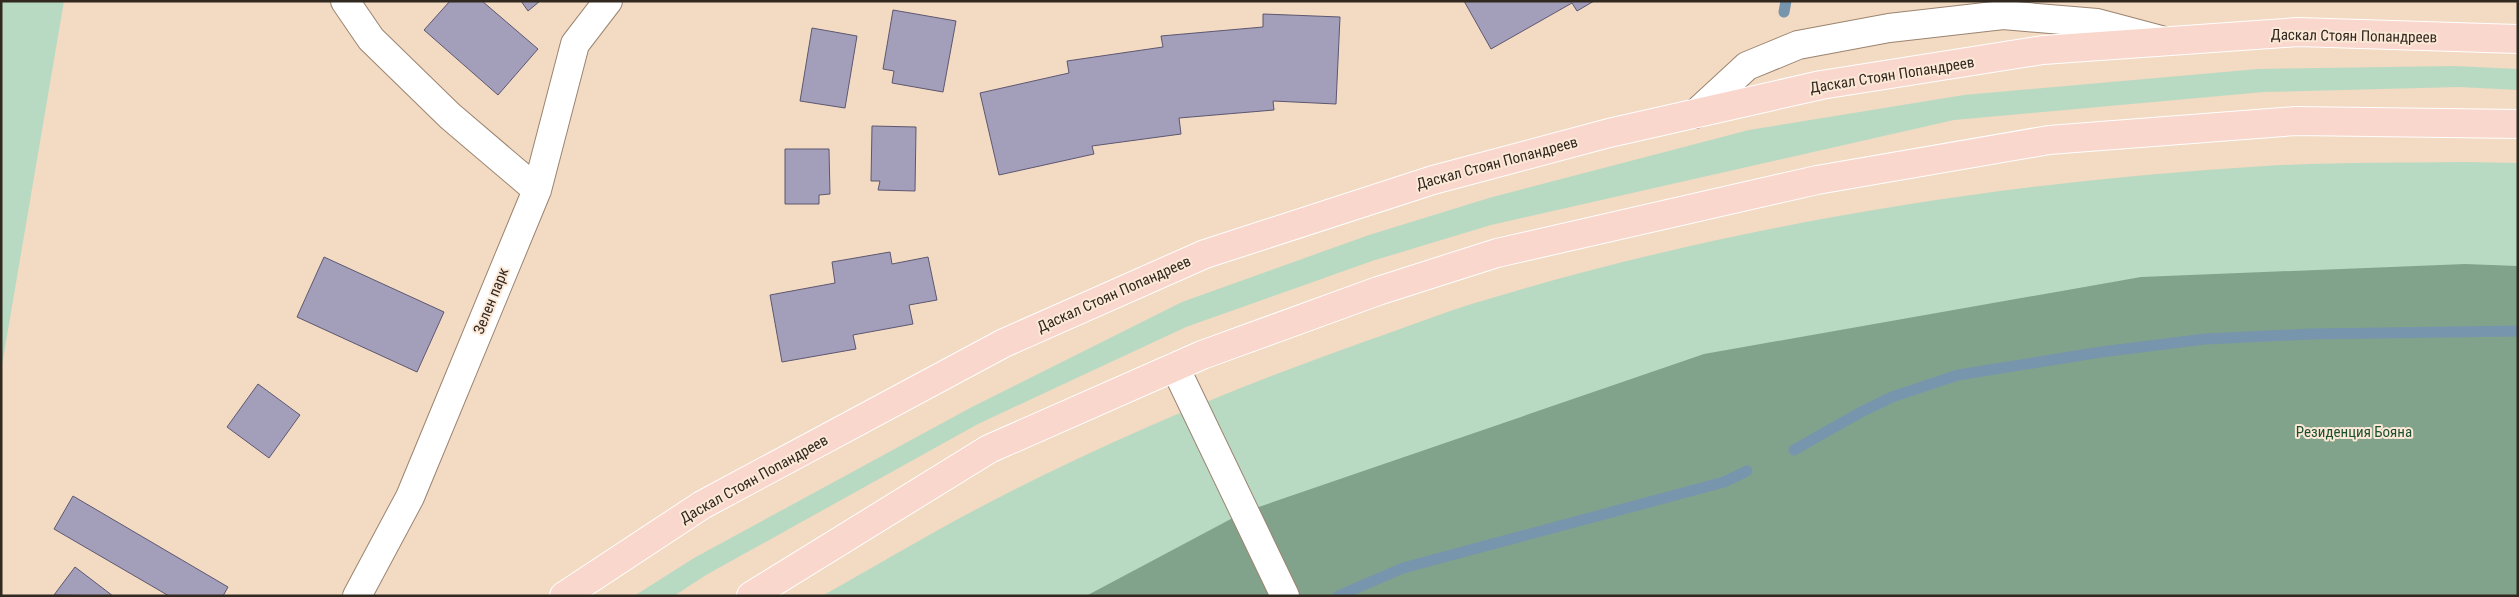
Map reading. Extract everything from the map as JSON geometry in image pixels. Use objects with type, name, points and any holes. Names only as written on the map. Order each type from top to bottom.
[{"type":"main road","name":"Даскал Стоян Попандреев","points":[[564,596],[702,505],[1004,343],[1205,254],[1434,180],[1608,133],[1821,85],[2043,50],[2298,32],[2518,39]]},
{"type":"main road","points":[[751,596],[989,449],[1175,367],[1378,291],[1497,253],[1817,180],[2049,140],[2296,121],[2518,124]]},
{"type":"street","points":[[345,1],[371,39],[450,116],[537,190]]},
{"type":"street","name":"Зелен парк","points":[[357,596],[410,497],[537,190],[575,44],[608,1]]},
{"type":"street","points":[[1695,114],[1746,66],[1798,45],[1889,28],[2003,15],[2097,23],[2167,42]]},
{"type":"street","points":[[1175,367],[1284,594]]},
{"type":"green space","points":[[1,1],[64,1],[1,371]]},
{"type":"green space","points":[[2454,66],[2518,69],[2518,90],[2459,87],[2264,92],[1954,120],[1491,225],[1372,261],[1186,327],[978,424],[706,575],[674,596],[634,596],[694,558],[970,408],[1182,302],[1369,235],[1489,198],[1749,130],[1964,95],[2258,69]]},
{"type":"green space","name":"Резиденция Бояна","points":[[2464,162],[2518,163],[2518,596],[822,596],[916,542],[1021,486],[1168,418],[1318,358],[1435,316],[1571,275],[1669,251],[1866,211],[2065,183],[2265,166]]},
{"type":"green space","name":"Резиденция Бояна","points":[[2465,264],[2518,266],[2518,596],[1086,596],[1244,512],[1704,354],[2141,277]]},
{"type":"building","points":[[450,1],[482,1],[538,49],[498,95],[424,30]]},
{"type":"building","points":[[521,1],[540,1],[528,11]]},
{"type":"building","points":[[1464,1],[1594,1],[1577,11],[1572,3],[1491,49]]},
{"type":"building","points":[[893,10],[956,21],[943,92],[892,83],[894,71],[883,69]]},
{"type":"building","points":[[1263,14],[1340,17],[1336,104],[1273,101],[1274,110],[1179,118],[1181,134],[1092,146],[1094,154],[999,175],[980,93],[1069,73],[1067,61],[1163,47],[1161,36],[1263,27]]},
{"type":"building","points":[[812,28],[857,36],[845,108],[800,101]]},
{"type":"building","points":[[872,126],[916,127],[915,191],[878,190],[880,181],[871,181]]},
{"type":"building","points":[[785,149],[829,149],[830,194],[819,195],[819,204],[785,204]]},
{"type":"building","points":[[890,252],[892,264],[928,257],[937,300],[909,305],[913,324],[853,335],[856,349],[782,362],[770,295],[835,283],[832,262]]},
{"type":"building","points":[[324,257],[444,312],[417,372],[297,317]]},
{"type":"building","points":[[258,384],[300,415],[269,458],[227,427]]},
{"type":"building","points":[[73,496],[228,587],[223,596],[169,596],[54,529]]},
{"type":"building","points":[[75,567],[113,596],[54,595]]},
{"type":"waterway","points":[[1784,12],[1786,1]]},
{"type":"waterway","points":[[1794,450],[1861,412],[1892,397],[1958,375],[2101,352],[2205,339],[2311,334],[2518,331]]},
{"type":"waterway","points":[[1338,596],[1403,568],[1724,482],[1747,471]]}]
